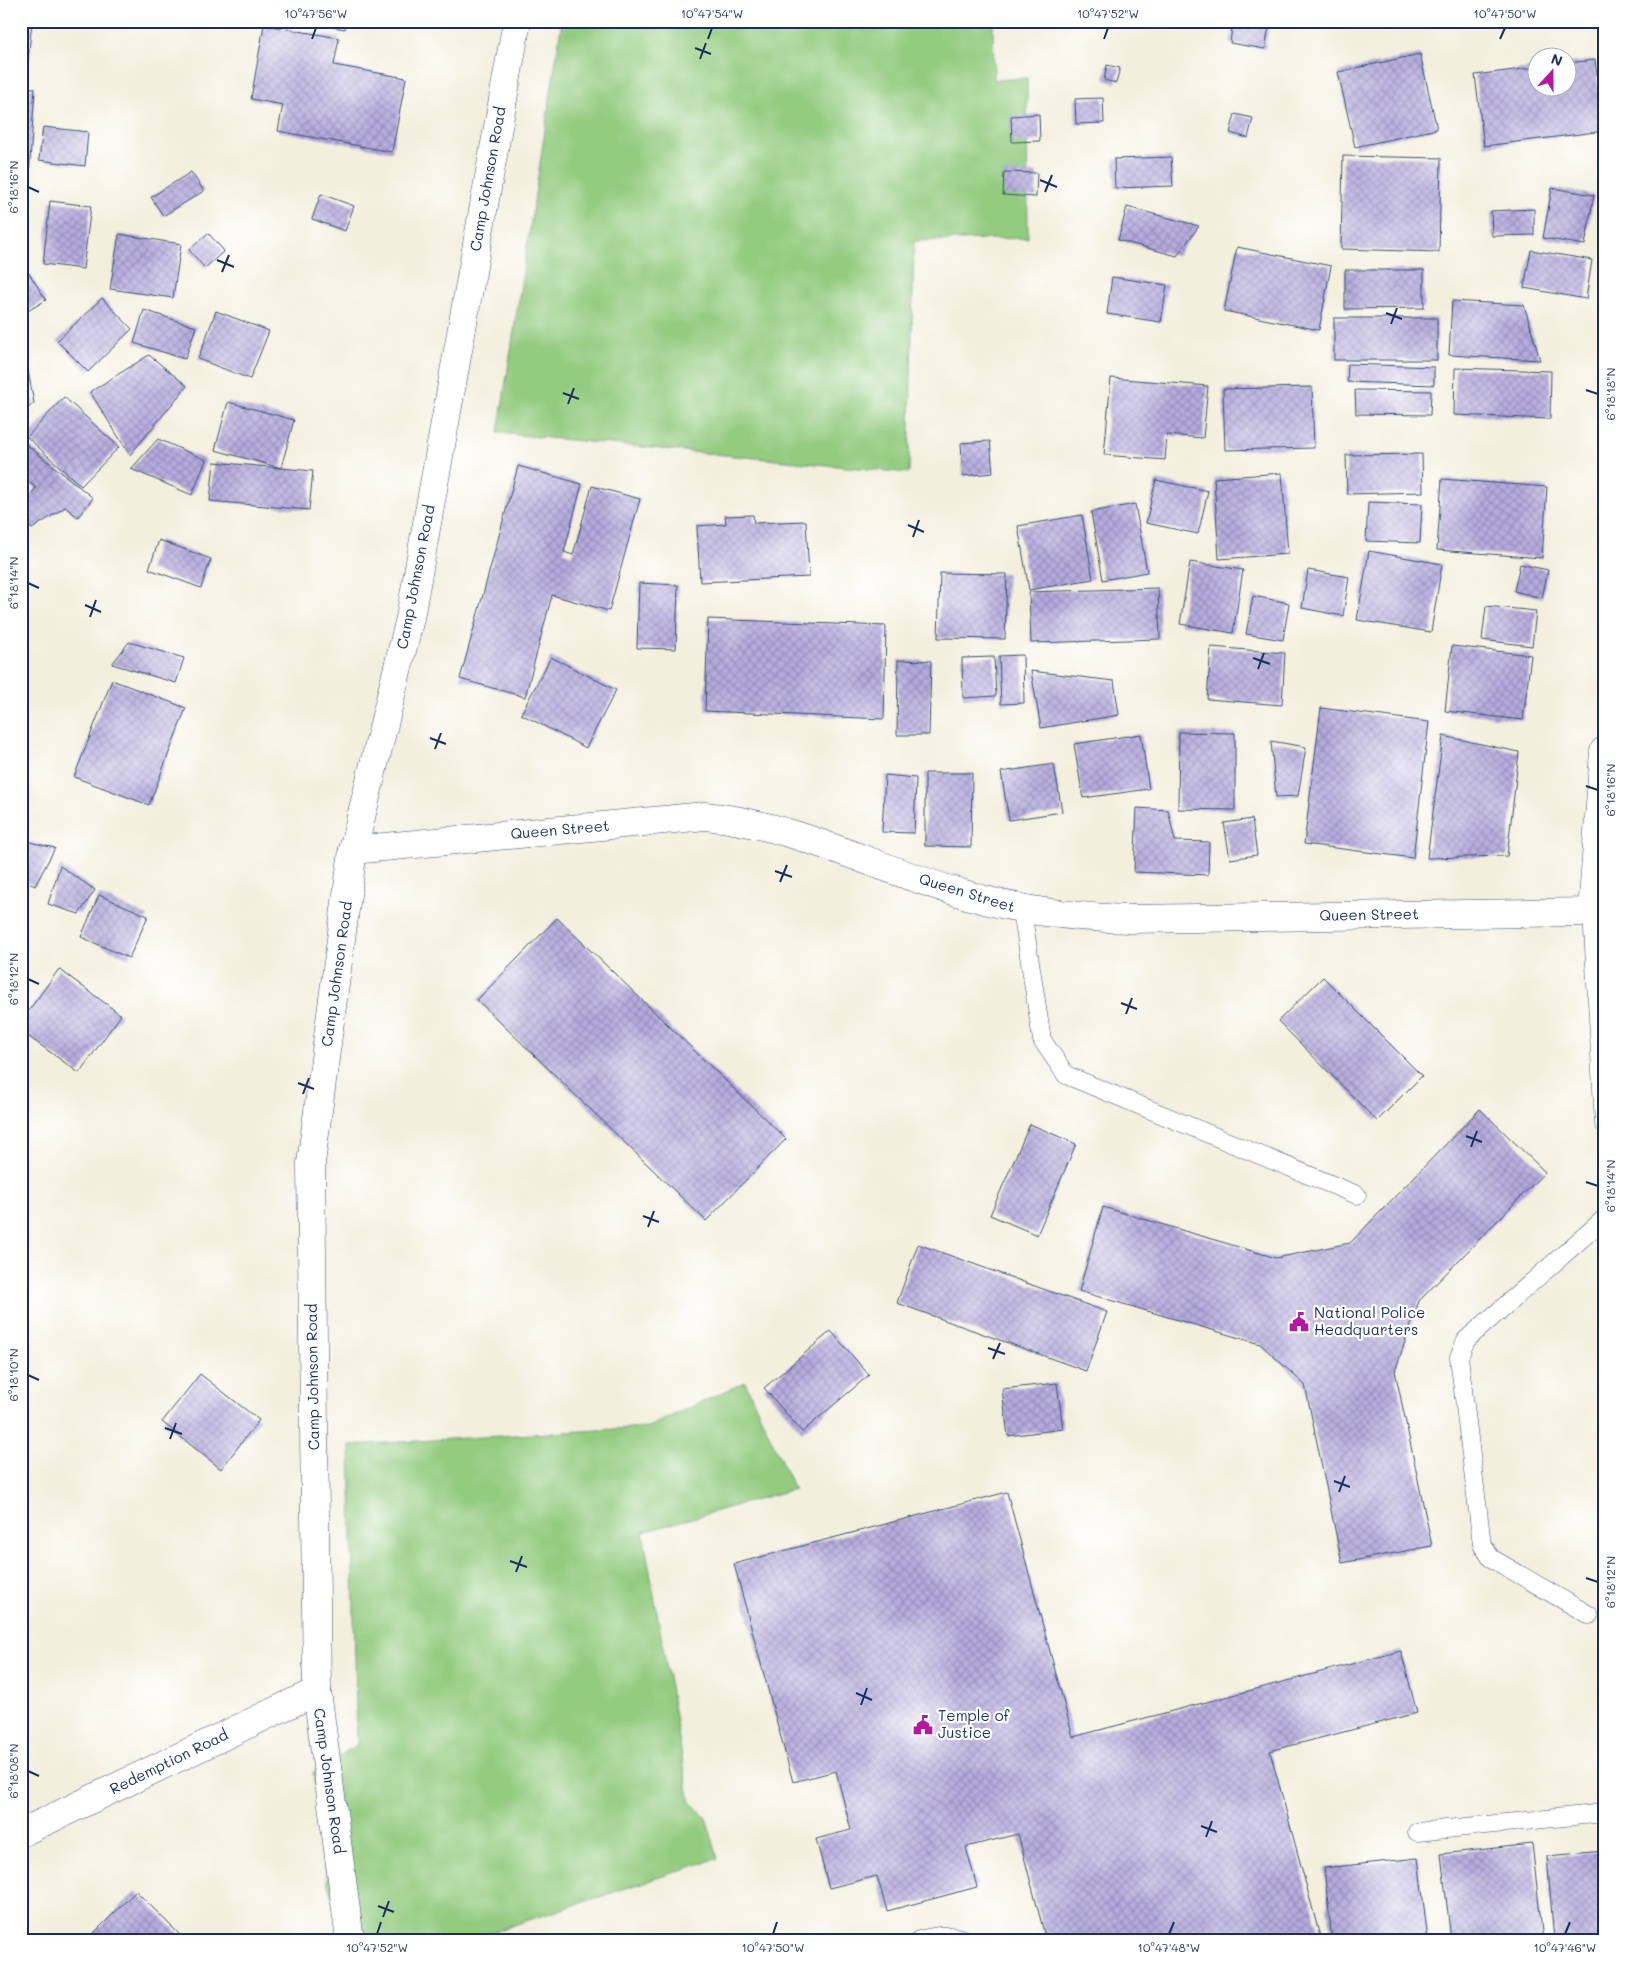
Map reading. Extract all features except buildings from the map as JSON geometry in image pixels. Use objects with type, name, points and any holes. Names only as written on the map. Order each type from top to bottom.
[{"type":"main road","name":"Camp Johnson Road","points":[[350,1940],[316,1691],[311,1163],[353,850],[410,618],[517,21]]},
{"type":"main road","points":[[1592,912],[1604,751]]},
{"type":"main road","name":"Queen Street","points":[[353,850],[705,816],[737,819],[779,830],[954,891],[1022,910],[1080,918],[1129,919],[1592,912]]},
{"type":"main road","name":"Redemption Road","points":[[21,1833],[316,1691]]},
{"type":"lane","points":[[1022,910],[1042,1040],[1066,1075],[1357,1195]]},
{"type":"lane","points":[[1592,912],[1604,1124]]},
{"type":"lane","points":[[1589,1615],[1491,1558],[1482,1544],[1459,1357],[1466,1340],[1604,1219]]},
{"type":"lane","points":[[1417,1832],[1604,1813]]},
{"type":"lane","points":[[919,1940],[935,1936],[954,1935],[966,1940]]},
{"type":"green space","points":[[562,21],[993,21],[994,80],[1027,78],[1028,238],[914,241],[909,473],[498,433]]},
{"type":"green space","points":[[745,1382],[794,1489],[643,1532],[690,1802],[706,1817],[718,1858],[468,1940],[347,1940],[328,1885],[313,1772],[357,1745],[350,1445],[648,1427]]},
{"type":"place","name":"National Police Headquarters","points":[[1299,1322]]},
{"type":"place","name":"Temple of Justice","points":[[923,1725]]}]
